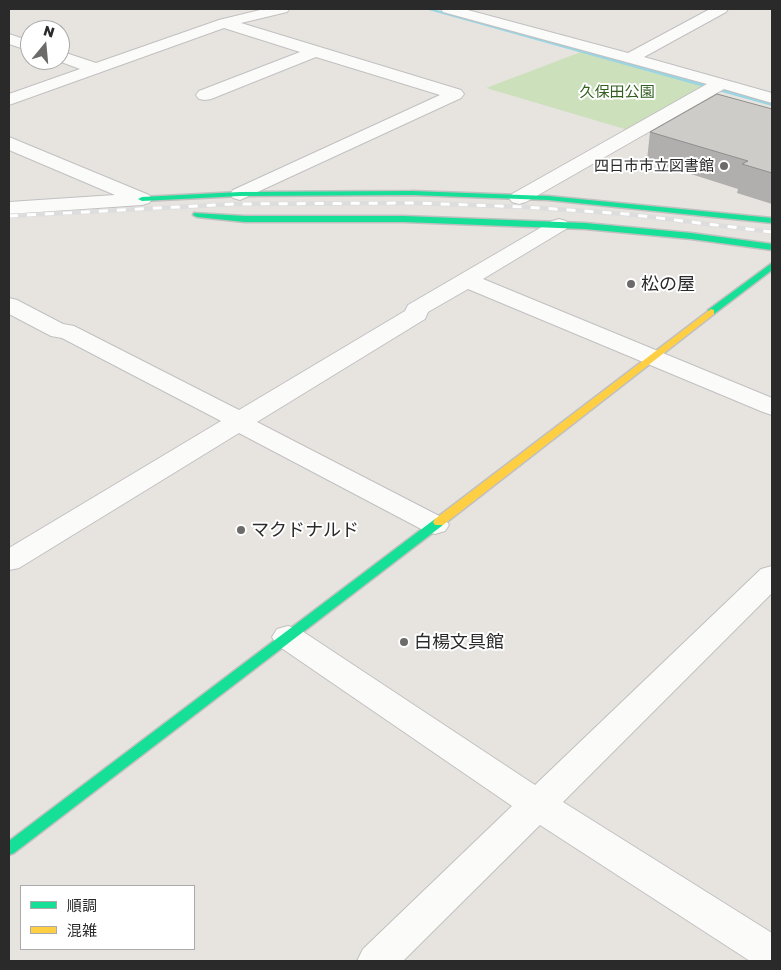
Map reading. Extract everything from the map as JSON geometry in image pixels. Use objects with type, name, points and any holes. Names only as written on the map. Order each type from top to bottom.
[{"type":"street","points":[[9,100],[224,23],[282,9]]},
{"type":"street","points":[[448,9],[630,58],[718,85],[772,98]]},
{"type":"street","points":[[630,58],[721,9]]},
{"type":"street","points":[[224,23],[455,94],[198,215],[245,219],[404,219],[560,225],[690,236],[772,247]]},
{"type":"street","points":[[205,95],[316,51]]},
{"type":"street","points":[[70,60],[96,69]]},
{"type":"street","points":[[519,198],[718,85]]},
{"type":"street","points":[[9,143],[142,199]]},
{"type":"street","points":[[9,208],[240,194],[412,193],[596,202],[772,221]]},
{"type":"street","points":[[9,561],[417,314],[416,310],[560,225]]},
{"type":"street","points":[[9,849],[772,266]]},
{"type":"street","points":[[466,280],[772,407]]},
{"type":"street","points":[[9,305],[59,331],[66,330],[435,525]]},
{"type":"street","points":[[377,961],[772,576]]},
{"type":"street","points":[[288,637],[538,805],[772,954]]},
{"type":"green space","name":"久保田公園","points":[[586,50],[708,82],[707,87],[628,130],[486,88]]},
{"type":"building","points":[[717,94],[772,109],[772,173],[742,164],[748,161],[650,132]]},
{"type":"waterway","points":[[428,9],[772,104]]},
{"type":"railway","points":[[9,216],[234,204],[417,203],[525,207],[627,214],[772,232]]},
{"type":"traffic: fast","points":[[142,199],[240,194],[412,193],[548,198],[772,221]]},
{"type":"traffic: fast","points":[[197,215],[245,219],[404,219],[585,226],[691,236],[772,247]]},
{"type":"traffic: fast","points":[[711,312],[772,266]]},
{"type":"traffic: fast","points":[[9,849],[439,522]]},
{"type":"traffic: slow","points":[[439,522],[711,312]]},
{"type":"place","name":"四日市市立図書館","points":[[724,166]]},
{"type":"place","name":"松の屋","points":[[631,284]]},
{"type":"place","name":"マクドナルド","points":[[241,530]]},
{"type":"place","name":"白楊文具館","points":[[404,642]]}]
